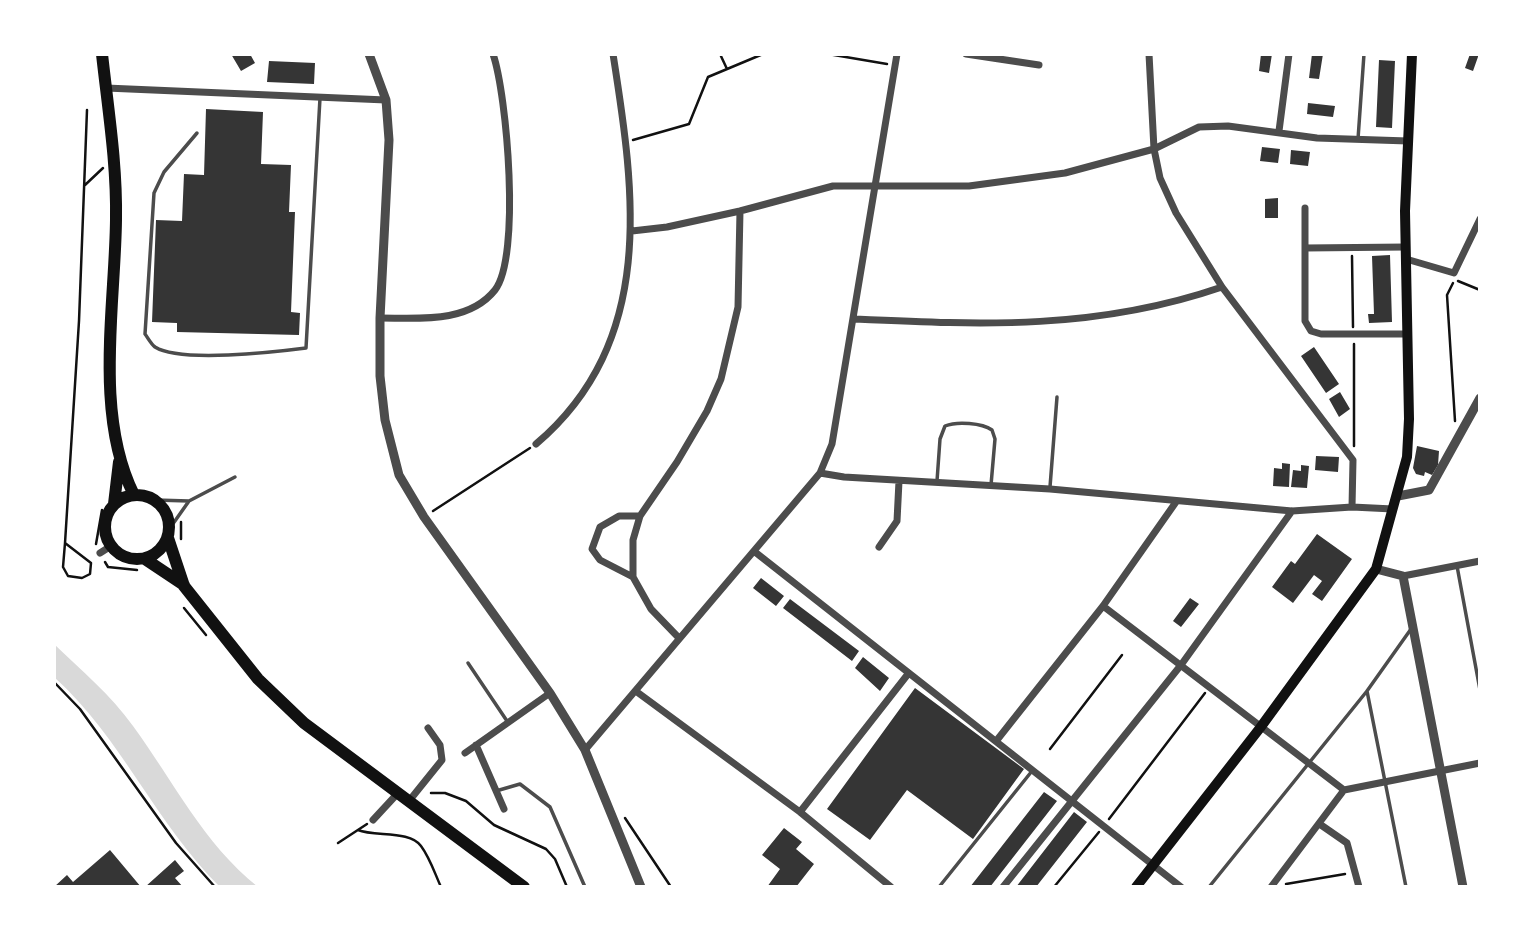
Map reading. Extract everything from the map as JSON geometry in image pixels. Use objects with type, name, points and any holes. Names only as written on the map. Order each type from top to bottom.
[{"type":"highway","points":[[102,54],[114,162],[116,221],[111,370],[119,461],[105,523],[106,550],[184,586]]},
{"type":"highway","points":[[119,461],[134,495]]},
{"type":"highway","points":[[108,507],[134,495],[155,500],[168,517],[169,533],[184,586],[258,679],[304,723],[524,887]]},
{"type":"highway","points":[[143,565],[162,548],[169,533]]},
{"type":"main road","points":[[1136,887],[1260,727],[1376,569],[1398,496],[1406,457],[1409,419],[1406,253],[1412,54]]},
{"type":"street","points":[[369,54],[386,100],[389,140],[380,318],[380,376],[385,420],[399,475],[424,517],[550,693],[585,750],[643,887]]},
{"type":"street","points":[[380,318],[436,317],[466,311],[495,290],[507,250],[509,169],[502,80],[493,54]]},
{"type":"street","points":[[536,443],[570,410],[596,372],[614,334],[632,231],[627,142],[613,54]]},
{"type":"street","points":[[585,750],[637,692],[678,637],[755,552],[820,473],[832,444],[855,319],[897,54]]},
{"type":"street","points":[[965,54],[1039,65]]},
{"type":"street","points":[[1149,54],[1154,149],[1160,178],[1176,213],[1222,287],[1353,460],[1352,507]]},
{"type":"street","points":[[1279,131],[1289,54]]},
{"type":"street","points":[[106,88],[386,100]]},
{"type":"street","points":[[632,231],[667,227],[740,211],[833,186],[969,186],[1065,173],[1154,149],[1199,127],[1228,126],[1358,140],[1408,141]]},
{"type":"street","points":[[1305,208],[1305,321],[1311,331],[1354,335],[1408,334]]},
{"type":"street","points":[[678,637],[651,609],[633,577],[633,540],[640,516],[677,462],[707,411],[721,379],[738,307],[740,211]]},
{"type":"street","points":[[1305,248],[1352,248],[1406,253],[1454,276],[1480,219]]},
{"type":"street","points":[[855,319],[1020,325],[1113,315],[1185,300],[1222,287]]},
{"type":"street","points":[[1398,496],[1429,490],[1480,398]]},
{"type":"street","points":[[820,473],[899,481],[1050,489],[1292,511],[1352,507],[1394,509]]},
{"type":"street","points":[[879,547],[897,521],[899,481]]},
{"type":"street","points":[[997,740],[1103,606],[1176,502]]},
{"type":"street","points":[[1003,887],[1181,665],[1292,511]]},
{"type":"street","points":[[633,577],[600,560],[592,549],[600,527],[619,516],[640,516]]},
{"type":"street","points":[[755,552],[1181,887]]},
{"type":"street","points":[[1376,569],[1403,576],[1480,561]]},
{"type":"street","points":[[1403,576],[1463,887]]},
{"type":"street","points":[[1103,606],[1208,689],[1345,790]]},
{"type":"street","points":[[800,812],[908,674]]},
{"type":"street","points":[[637,692],[800,812],[891,887]]},
{"type":"street","points":[[465,753],[550,693]]},
{"type":"street","points":[[373,821],[442,760],[440,745],[428,728]]},
{"type":"street","points":[[476,745],[504,809]]},
{"type":"street","points":[[1271,887],[1321,825],[1345,790],[1480,763]]},
{"type":"street","points":[[1321,825],[1347,843],[1359,887]]},
{"type":"lane","points":[[1358,140],[1364,54]]},
{"type":"lane","points":[[197,133],[164,173],[154,193],[145,334],[153,346],[165,351],[247,356],[306,348],[320,96]]},
{"type":"lane","points":[[1050,489],[1057,397]]},
{"type":"lane","points":[[937,483],[940,439],[945,426],[953,423],[984,426],[992,430],[995,439],[991,486]]},
{"type":"lane","points":[[169,533],[190,501],[235,477]]},
{"type":"lane","points":[[155,500],[190,501]]},
{"type":"lane","points":[[1457,566],[1480,690]]},
{"type":"lane","points":[[1209,887],[1367,691],[1413,626]]},
{"type":"lane","points":[[468,663],[508,722]]},
{"type":"lane","points":[[1367,691],[1406,887]]},
{"type":"lane","points":[[939,887],[1034,770]]},
{"type":"lane","points":[[496,791],[520,784],[544,800],[585,887]]},
{"type":"path","points":[[720,54],[727,69]]},
{"type":"path","points":[[627,142],[689,124],[708,77],[763,54]]},
{"type":"path","points":[[828,54],[895,65]]},
{"type":"path","points":[[65,543],[91,563],[90,574],[82,578],[68,576],[63,567],[87,110]]},
{"type":"path","points":[[85,185],[114,162]]},
{"type":"path","points":[[1352,248],[1353,460]]},
{"type":"path","points":[[1456,442],[1447,295],[1454,276],[1480,290]]},
{"type":"path","points":[[424,517],[536,443]]},
{"type":"path","points":[[108,507],[94,541],[106,550],[108,567],[132,568],[143,565]]},
{"type":"path","points":[[183,607],[205,635],[224,636]]},
{"type":"path","points":[[1049,749],[1122,654]]},
{"type":"path","points":[[54,682],[80,709],[176,843],[215,887]]},
{"type":"path","points":[[1054,887],[1208,689]]},
{"type":"path","points":[[431,793],[445,793],[466,801],[504,831],[537,844],[551,853],[567,887]]},
{"type":"path","points":[[504,809],[499,818],[504,831]]},
{"type":"path","points":[[615,823],[626,817],[671,887]]},
{"type":"path","points":[[338,843],[373,821]]},
{"type":"path","points":[[358,830],[372,835],[415,840],[441,887]]},
{"type":"path","points":[[1283,885],[1355,872]]},
{"type":"shaded area","points":[[54,644],[115,704],[205,831],[221,851],[258,887],[220,887],[197,862],[99,726],[54,677]]},
{"type":"building","points":[[231,54],[250,54],[255,63],[241,71]]},
{"type":"building","points":[[1261,54],[1272,54],[1269,73],[1259,71]]},
{"type":"building","points":[[1312,54],[1323,54],[1319,79],[1309,78]]},
{"type":"building","points":[[1470,54],[1479,54],[1473,71],[1465,68]]},
{"type":"building","points":[[1379,60],[1395,61],[1392,128],[1376,127]]},
{"type":"building","points":[[269,61],[315,63],[314,84],[267,82]]},
{"type":"building","points":[[1308,103],[1335,106],[1333,117],[1307,114]]},
{"type":"building","points":[[206,109],[263,112],[261,164],[291,165],[289,212],[295,212],[291,312],[300,313],[299,335],[177,332],[177,323],[152,322],[156,220],[182,221],[184,174],[204,175]]},
{"type":"building","points":[[1262,147],[1280,149],[1278,163],[1260,161]]},
{"type":"building","points":[[1291,150],[1310,152],[1308,166],[1290,164]]},
{"type":"building","points":[[1278,198],[1278,218],[1265,218],[1265,199]]},
{"type":"building","points":[[1390,255],[1392,322],[1369,323],[1368,314],[1374,314],[1372,256]]},
{"type":"building","points":[[1314,347],[1339,384],[1326,393],[1301,356]]},
{"type":"building","points":[[1340,392],[1350,409],[1339,417],[1329,399]]},
{"type":"building","points":[[1417,446],[1439,451],[1438,465],[1432,475],[1425,472],[1424,476],[1416,474],[1413,468]]},
{"type":"building","points":[[1316,456],[1339,457],[1338,472],[1315,470]]},
{"type":"building","points":[[1282,463],[1290,464],[1289,487],[1273,486],[1274,468],[1282,469]]},
{"type":"building","points":[[1301,465],[1309,466],[1307,488],[1291,487],[1293,470],[1301,471]]},
{"type":"building","points":[[1317,534],[1352,559],[1322,601],[1312,594],[1322,581],[1314,575],[1293,603],[1272,587],[1291,561],[1295,564]]},
{"type":"building","points":[[761,578],[784,596],[776,606],[753,588]]},
{"type":"building","points":[[1190,598],[1199,604],[1181,627],[1173,621]]},
{"type":"building","points":[[790,599],[859,651],[852,661],[783,608]]},
{"type":"building","points":[[863,657],[889,678],[880,691],[855,668]]},
{"type":"building","points":[[915,688],[1024,769],[973,839],[907,790],[870,840],[827,809]]},
{"type":"building","points":[[1044,792],[1057,801],[990,887],[970,887]]},
{"type":"building","points":[[1074,812],[1087,822],[1036,887],[1016,887]]},
{"type":"building","points":[[784,828],[802,842],[796,849],[814,864],[796,887],[767,887],[780,869],[762,855]]},
{"type":"building","points":[[110,850],[141,887],[54,887],[67,875],[73,882]]},
{"type":"building","points":[[175,860],[184,871],[175,878],[183,887],[145,887]]}]
